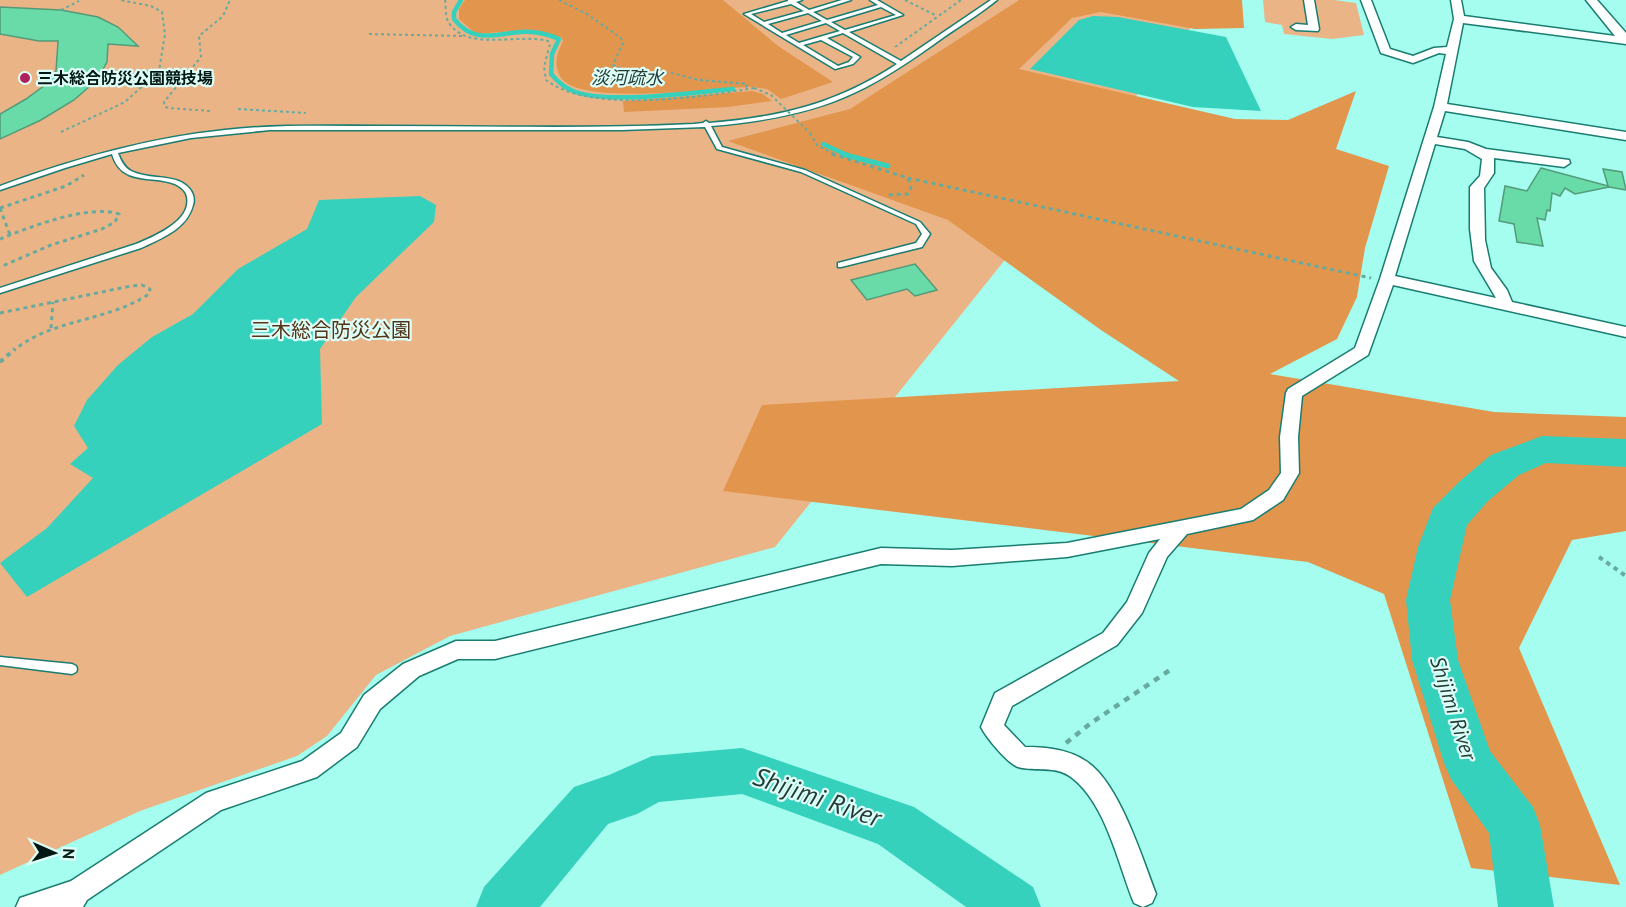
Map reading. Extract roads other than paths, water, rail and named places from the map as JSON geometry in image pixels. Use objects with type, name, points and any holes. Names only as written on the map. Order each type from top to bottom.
[{"type":"street","points":[[1296,27],[1314,29],[1309,0]]},
{"type":"street","points":[[1366,0],[1385,51],[1413,60],[1438,50],[1450,51]]},
{"type":"street","points":[[29,907],[73,899],[214,801],[309,769],[349,740],[372,702],[411,670],[456,650],[495,650],[881,556],[952,558],[1067,550],[1246,516],[1276,495],[1290,473],[1289,437],[1294,393],[1362,351],[1387,279],[1440,107],[1457,10],[1622,41],[1623,36],[1591,0]]},
{"type":"street","points":[[1440,107],[1626,136]]},
{"type":"street","points":[[1430,140],[1478,148],[1485,153],[1491,163],[1487,178],[1477,187],[1476,216],[1483,266],[1504,294],[1505,305]]},
{"type":"street","points":[[1485,153],[1564,163]]},
{"type":"street","points":[[1387,279],[1626,332]]},
{"type":"street","points":[[1143,894],[1107,801],[1079,769],[1049,757],[1020,757],[992,727],[1003,700],[1110,639],[1135,607],[1159,553],[1179,530]]},
{"type":"lane","points":[[799,0],[747,14],[837,68],[851,63],[857,57],[822,38]]},
{"type":"lane","points":[[764,24],[848,0]]},
{"type":"lane","points":[[798,45],[900,15],[873,0]]},
{"type":"lane","points":[[0,188],[54,169],[114,152],[177,139],[259,129],[591,128],[706,123],[765,117],[811,107],[852,92],[994,0]]},
{"type":"lane","points":[[790,1],[900,63]]},
{"type":"lane","points":[[781,35],[882,5]]},
{"type":"lane","points":[[706,123],[719,148],[803,171],[918,223],[926,234],[919,245],[841,265]]},
{"type":"lane","points":[[0,291],[149,242],[183,219],[191,203],[191,196],[185,188],[172,182],[140,177],[127,172],[116,160],[114,152]]},
{"type":"lane","points":[[0,661],[72,669]]},
{"type":"waterway","name":"淡河疏水","points":[[461,0],[454,12],[454,19],[469,32],[485,36],[531,32],[559,39],[552,54],[551,74],[560,84],[573,91],[588,95],[628,97],[733,89]]},
{"type":"waterway","name":"淡河疏水","points":[[823,144],[847,155]]},
{"type":"waterway","name":"淡河疏水","points":[[842,154],[888,166]]},
{"type":"waterway","name":"Shijimi River","points":[[1526,907],[1514,825],[1469,763],[1435,660],[1428,600],[1439,547],[1448,519],[1474,491],[1505,465],[1542,449],[1626,453]]},
{"type":"waterway","name":"Shijimi River","points":[[504,907],[592,804],[619,797],[652,779],[742,771],[895,825],[1013,907]]},
{"type":"place","name":"三木総合防災公園競技場","points":[[25,78]]},
{"type":"park label","name":"三木総合防災公園","points":[[331,330]]}]
